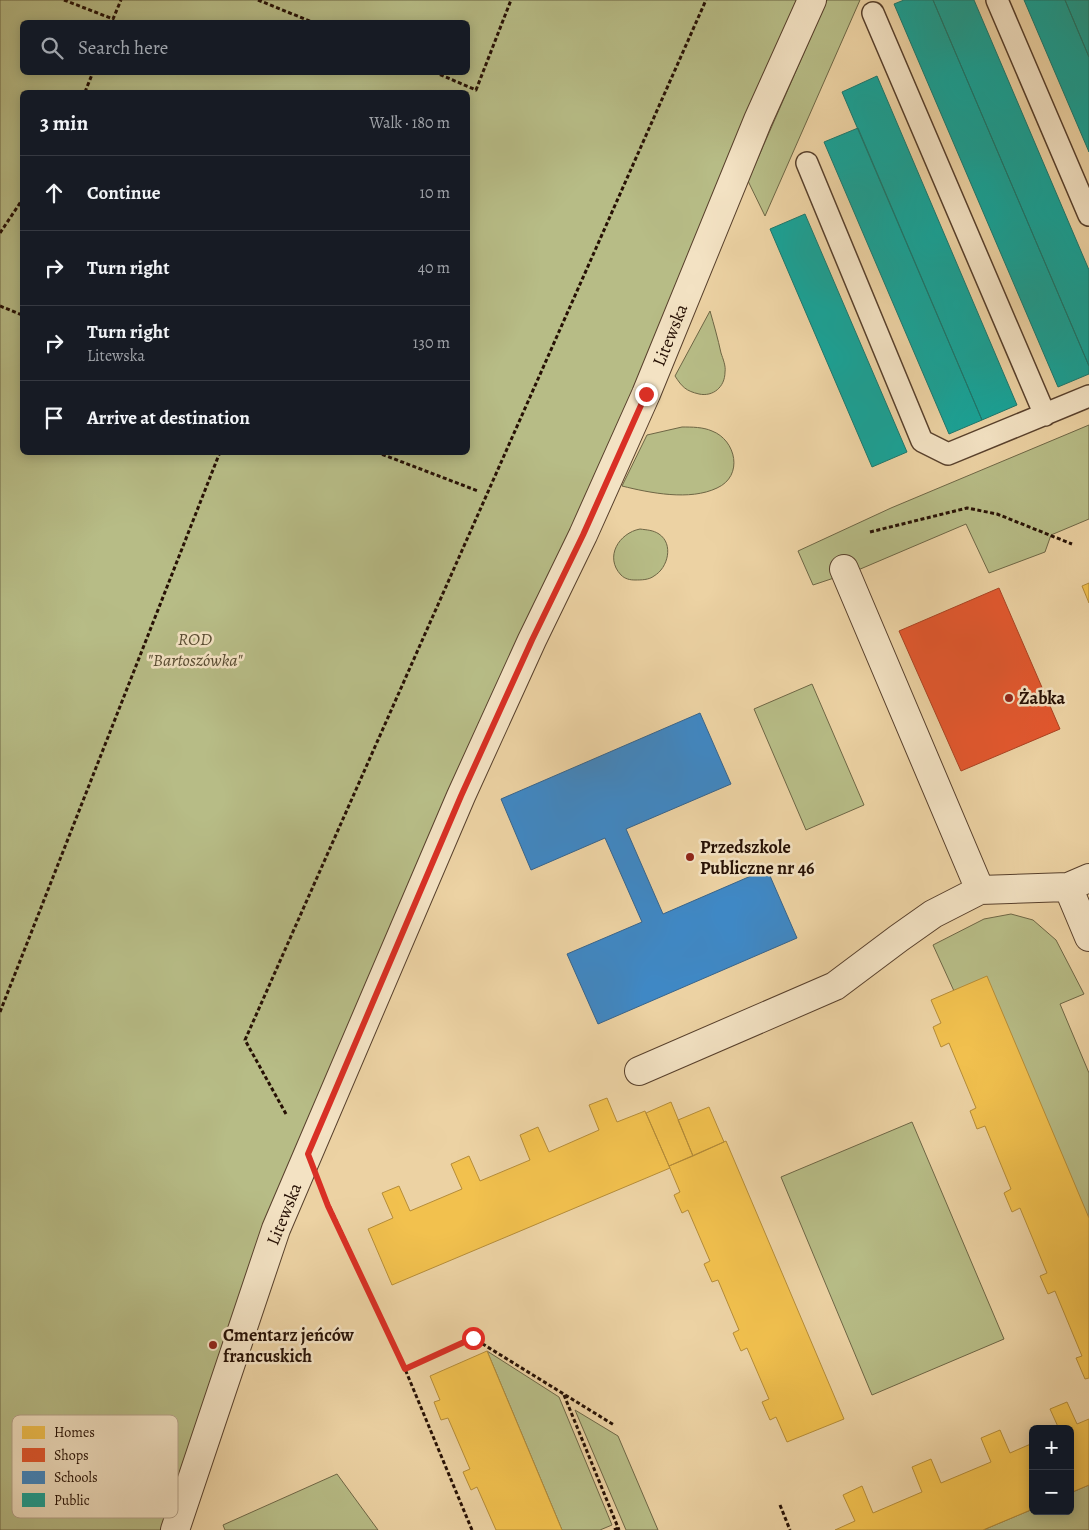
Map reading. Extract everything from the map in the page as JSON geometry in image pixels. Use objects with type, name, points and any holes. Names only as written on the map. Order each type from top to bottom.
[{"type":"street","name":"Litewska","points":[[175,1530],[276,1228],[461,796],[532,640],[583,535],[646,394],[758,120],[812,0]]},
{"type":"street","points":[[844,568],[980,890]]},
{"type":"street","points":[[639,1071],[835,986],[933,914],[980,890],[1078,883],[1089,936]]},
{"type":"lane","points":[[997,0],[1089,216]]},
{"type":"lane","points":[[874,13],[1045,415]]},
{"type":"lane","points":[[807,162],[922,441],[948,454],[1089,396]]},
{"type":"path","points":[[64,0],[112,20],[121,0]]},
{"type":"path","points":[[258,0],[307,20]]},
{"type":"path","points":[[441,75],[476,90],[511,0]]},
{"type":"path","points":[[472,1530],[405,1369],[328,1206],[308,1154],[246,1040],[706,0]]},
{"type":"path","points":[[86,90],[92,75]]},
{"type":"path","points":[[0,233],[20,203]]},
{"type":"path","points":[[0,306],[20,314]]},
{"type":"path","points":[[0,1012],[219,455]]},
{"type":"path","points":[[384,455],[478,491]]},
{"type":"path","points":[[870,532],[967,508],[997,514],[1072,544]]},
{"type":"path","points":[[405,1369],[473,1338],[614,1425]]},
{"type":"path","points":[[563,1394],[619,1529],[614,1530]]},
{"type":"path","points":[[780,1505],[790,1530]]},
{"type":"green space","name":"ROD \"Bartoszówka\"","points":[[0,0],[800,0],[178,1494],[178,1415],[12,1415],[12,1518],[168,1518],[163,1530],[0,1530]]},
{"type":"green space","points":[[827,0],[860,0],[765,216],[748,181]]},
{"type":"green space","points":[[710,311],[725,370],[723,382],[717,390],[704,395],[688,390],[682,386],[675,376]]},
{"type":"green space","points":[[1089,425],[1089,519],[1051,535],[1045,552],[989,573],[966,524],[858,570],[813,585],[798,551],[891,508]]},
{"type":"green space","points":[[682,427],[709,430],[727,442],[734,458],[734,467],[726,482],[706,492],[682,495],[657,493],[622,486],[647,435]]},
{"type":"green space","points":[[640,529],[650,530],[659,534],[664,538],[668,550],[666,562],[659,572],[647,579],[635,580],[621,575],[616,568],[614,554],[616,547],[626,535]]},
{"type":"green space","points":[[812,684],[864,805],[806,830],[754,709]]},
{"type":"green space","points":[[1011,914],[1033,920],[1056,940],[1084,994],[1060,1004],[1089,1073],[1089,1218],[954,991],[933,945],[984,919]]},
{"type":"green space","points":[[912,1122],[1004,1339],[872,1395],[781,1177]]},
{"type":"green space","points":[[487,1351],[559,1397],[612,1525],[600,1530],[562,1530]]},
{"type":"green space","points":[[575,1410],[618,1436],[658,1530],[626,1530]]},
{"type":"green space","points":[[337,1474],[378,1530],[225,1530],[223,1525]]},
{"type":"green space","points":[[1089,1485],[1089,1530],[983,1530],[1029,1511],[1029,1515],[1074,1515],[1074,1491]]},
{"type":"building: Homes","points":[[1089,583],[1089,603],[1082,586]]},
{"type":"building: Homes","points":[[987,976],[1089,1218],[1089,1378],[1085,1379],[1076,1358],[1082,1356],[1055,1291],[1048,1294],[1040,1276],[1047,1273],[1020,1208],[1012,1212],[1004,1193],[1011,1189],[985,1126],[977,1129],[970,1111],[976,1108],[949,1043],[941,1047],[933,1027],[941,1023],[931,1000]]},
{"type":"building: Homes","points":[[607,1098],[617,1122],[645,1111],[670,1168],[392,1285],[368,1229],[393,1218],[382,1193],[399,1186],[410,1211],[462,1189],[451,1164],[469,1156],[480,1181],[530,1160],[520,1135],[538,1127],[549,1152],[599,1130],[589,1105]]},
{"type":"building: Homes","points":[[671,1102],[693,1156],[669,1166],[646,1113]]},
{"type":"building: Homes","points":[[709,1107],[724,1142],[693,1156],[678,1120]]},
{"type":"building: Homes","points":[[726,1141],[844,1419],[787,1442],[776,1417],[770,1420],[762,1402],[769,1399],[747,1348],[741,1351],[733,1333],[739,1330],[718,1280],[712,1282],[704,1264],[710,1261],[688,1210],[682,1213],[674,1195],[680,1192],[669,1166]]},
{"type":"building: Homes","points":[[487,1351],[562,1530],[496,1530],[477,1487],[471,1490],[463,1472],[470,1469],[448,1418],[441,1420],[434,1402],[440,1400],[430,1376]]},
{"type":"building: Homes","points":[[1067,1402],[1077,1424],[1089,1419],[1089,1485],[1074,1491],[1074,1425],[1057,1425],[1050,1409]]},
{"type":"building: Homes","points":[[1000,1430],[1010,1453],[1029,1445],[1029,1511],[983,1530],[835,1530],[855,1521],[843,1495],[862,1486],[873,1513],[922,1492],[912,1467],[931,1459],[941,1483],[991,1462],[981,1438]]},
{"type":"building: Shops","points":[[999,588],[1060,729],[961,771],[899,631]]},
{"type":"building: Schools","points":[[700,713],[731,784],[626,829],[663,914],[767,869],[797,938],[598,1024],[567,954],[642,922],[605,838],[531,870],[501,799]]},
{"type":"building: Public","points":[[904,0],[933,0],[1089,366],[1089,374],[1058,387],[894,4]]},
{"type":"building: Public","points":[[933,0],[974,0],[1089,270],[1089,366]]},
{"type":"building: Public","points":[[1024,0],[1065,0],[1089,57],[1089,152]]},
{"type":"building: Public","points":[[1065,0],[1089,0],[1089,57]]},
{"type":"building: Public","points":[[877,76],[1017,405],[982,420],[842,92]]},
{"type":"building: Public","points":[[858,128],[982,420],[949,434],[824,142]]},
{"type":"building: Public","points":[[805,214],[907,452],[872,467],[770,229]]},
{"type":"place","name":"Żabka","points":[[1009,698]]},
{"type":"place","name":"Przedszkole Publiczne nr 46","points":[[690,857]]},
{"type":"place","name":"Cmentarz jeńców francuskich","points":[[213,1345]]},
{"type":"route","points":[[473,1338],[405,1369],[328,1206],[308,1154],[461,796],[532,640],[583,535],[646,394]]}]
